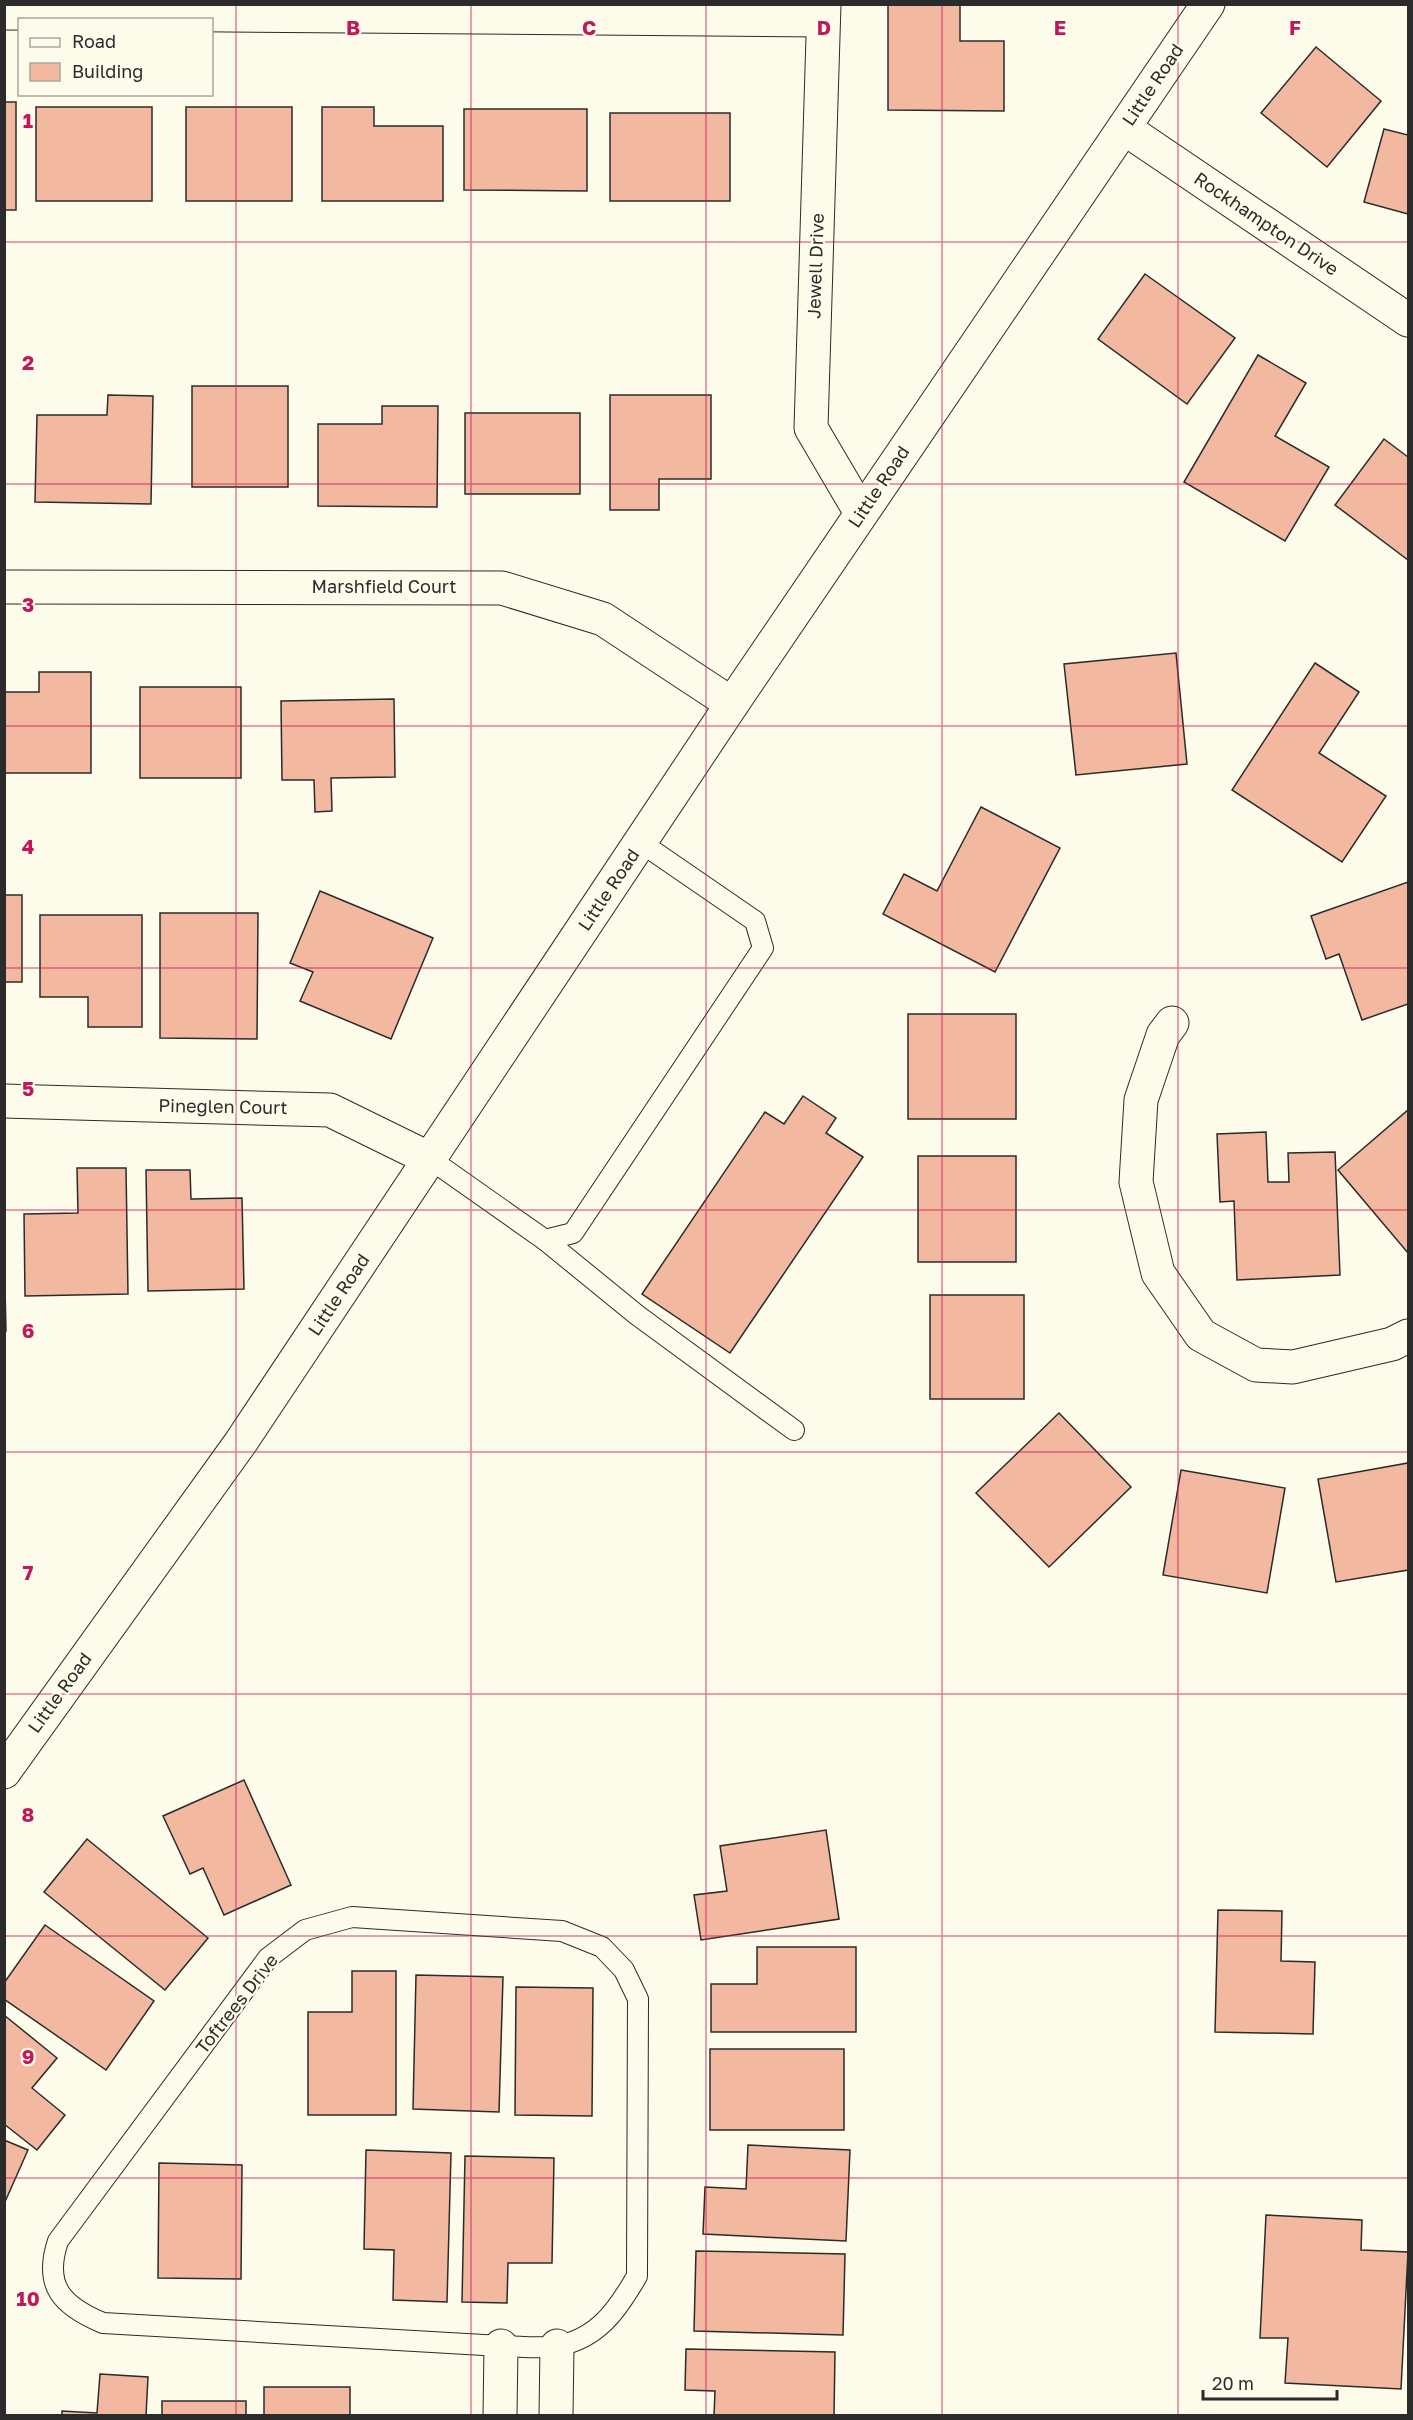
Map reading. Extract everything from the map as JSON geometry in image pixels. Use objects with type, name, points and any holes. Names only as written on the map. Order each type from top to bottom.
[{"type":"street","name":"Little Road","points":[[10,1754],[241,1442],[732,704],[1208,4]]},
{"type":"street","points":[[4,13],[823,12]]},
{"type":"street","name":"Jewell Drive","points":[[823,12],[811,428],[861,513]]},
{"type":"street","name":"Rockhampton Drive","points":[[1124,128],[1408,320]]},
{"type":"street","name":"Marshfield Court","points":[[4,587],[502,588],[603,619],[732,704]]},
{"type":"street","points":[[1172,1023],[1163,1035],[1142,1100],[1136,1182],[1158,1273],[1201,1335],[1256,1365],[1293,1367],[1392,1344],[1408,1336]]},
{"type":"street","name":"Pineglen Court","points":[[4,1101],[330,1110],[430,1159]]},
{"type":"street","points":[[500,2415],[501,2346]]},
{"type":"street","points":[[556,2415],[557,2346]]},
{"type":"lane","points":[[545,1240],[573,1233],[763,948],[755,921],[640,842]]},
{"type":"lane","points":[[430,1159],[545,1240],[637,1315],[794,1430]]},
{"type":"lane","name":"Toftrees Drive","points":[[352,1917],[562,1931],[602,1947],[624,1970],[638,1999],[637,2276],[618,2309],[590,2335],[557,2346],[501,2346],[102,2323],[78,2312],[62,2297],[52,2274],[53,2257],[58,2241],[268,1958],[305,1930],[352,1917]]},
{"type":"building","points":[[888,4],[960,4],[960,41],[1004,41],[1004,111],[888,110]]},
{"type":"building","points":[[1316,47],[1381,101],[1327,167],[1261,113]]},
{"type":"building","points":[[4,102],[16,102],[16,210],[4,210]]},
{"type":"building","points":[[36,107],[152,107],[152,201],[36,201]]},
{"type":"building","points":[[186,107],[292,107],[292,201],[186,201]]},
{"type":"building","points":[[322,107],[374,107],[374,126],[443,126],[443,201],[322,201]]},
{"type":"building","points":[[464,109],[587,109],[587,191],[464,190]]},
{"type":"building","points":[[610,113],[730,113],[730,201],[610,201]]},
{"type":"building","points":[[1384,129],[1408,135],[1408,214],[1364,202]]},
{"type":"building","points":[[1145,274],[1235,338],[1187,404],[1098,339]]},
{"type":"building","points":[[1258,355],[1306,383],[1275,436],[1329,467],[1285,541],[1184,482]]},
{"type":"building","points":[[192,386],[288,386],[288,487],[192,487]]},
{"type":"building","points":[[108,395],[153,396],[151,504],[35,502],[37,415],[107,415]]},
{"type":"building","points":[[610,395],[711,395],[711,479],[659,479],[659,510],[610,510]]},
{"type":"building","points":[[382,406],[438,406],[437,507],[318,506],[318,424],[382,424]]},
{"type":"building","points":[[465,413],[580,413],[580,494],[465,494]]},
{"type":"building","points":[[1384,439],[1408,457],[1408,560],[1335,505]]},
{"type":"building","points":[[1176,653],[1187,764],[1076,775],[1064,664]]},
{"type":"building","points":[[1315,663],[1359,692],[1319,753],[1386,796],[1342,862],[1232,790]]},
{"type":"building","points":[[39,672],[91,672],[91,773],[4,773],[4,692],[39,692]]},
{"type":"building","points":[[140,687],[241,687],[241,778],[140,778]]},
{"type":"building","points":[[394,699],[395,777],[331,778],[332,811],[315,812],[314,780],[282,780],[281,701]]},
{"type":"building","points":[[981,807],[1060,848],[995,972],[883,914],[904,874],[937,891]]},
{"type":"building","points":[[1408,882],[1408,1004],[1362,1020],[1339,954],[1326,959],[1311,916]]},
{"type":"building","points":[[320,891],[433,938],[391,1039],[300,1001],[313,972],[290,963]]},
{"type":"building","points":[[4,895],[22,895],[22,982],[4,982]]},
{"type":"building","points":[[160,913],[258,913],[257,1039],[160,1038]]},
{"type":"building","points":[[40,915],[142,915],[142,1027],[88,1027],[88,997],[40,997]]},
{"type":"building","points":[[908,1014],[1016,1014],[1016,1119],[908,1119]]},
{"type":"building","points":[[803,1096],[836,1118],[826,1133],[863,1157],[730,1353],[642,1294],[765,1112],[784,1124]]},
{"type":"building","points":[[1408,1110],[1408,1253],[1338,1170]]},
{"type":"building","points":[[1266,1132],[1268,1182],[1289,1182],[1288,1153],[1335,1152],[1340,1275],[1237,1280],[1234,1201],[1220,1202],[1217,1134]]},
{"type":"building","points":[[918,1156],[1016,1156],[1016,1262],[918,1262]]},
{"type":"building","points":[[77,1168],[126,1168],[128,1294],[25,1296],[24,1214],[78,1213]]},
{"type":"building","points":[[146,1170],[190,1170],[191,1199],[242,1198],[244,1289],[148,1291]]},
{"type":"building","points":[[4,1243],[6,1331],[4,1331]]},
{"type":"building","points":[[930,1295],[1024,1295],[1024,1399],[930,1399]]},
{"type":"building","points":[[1059,1413],[1131,1487],[1049,1567],[976,1493]]},
{"type":"building","points":[[1408,1463],[1408,1570],[1336,1582],[1318,1479]]},
{"type":"building","points":[[1181,1470],[1285,1488],[1267,1593],[1163,1575]]},
{"type":"building","points":[[244,1780],[291,1885],[224,1915],[203,1868],[190,1874],[163,1816]]},
{"type":"building","points":[[826,1830],[839,1919],[701,1940],[694,1895],[727,1891],[720,1846]]},
{"type":"building","points":[[87,1839],[208,1938],[165,1990],[44,1892]]},
{"type":"building","points":[[1218,1910],[1282,1911],[1281,1961],[1315,1962],[1313,2034],[1215,2032]]},
{"type":"building","points":[[45,1925],[154,2001],[106,2070],[4,1999],[4,1983]]},
{"type":"building","points":[[757,1947],[856,1947],[856,2032],[711,2032],[711,1984],[757,1984]]},
{"type":"building","points":[[352,1971],[396,1971],[396,2115],[308,2115],[308,2012],[352,2012]]},
{"type":"building","points":[[416,1975],[503,1977],[499,2112],[413,2109]]},
{"type":"building","points":[[516,1987],[593,1988],[592,2116],[515,2115]]},
{"type":"building","points":[[4,2015],[57,2058],[32,2088],[65,2115],[37,2150],[4,2124]]},
{"type":"building","points":[[710,2049],[844,2049],[844,2130],[710,2130]]},
{"type":"building","points":[[4,2140],[28,2150],[4,2204]]},
{"type":"building","points":[[748,2145],[850,2150],[846,2241],[703,2234],[705,2187],[746,2189]]},
{"type":"building","points":[[366,2150],[451,2153],[447,2302],[393,2300],[394,2250],[364,2249]]},
{"type":"building","points":[[465,2156],[554,2158],[552,2263],[508,2263],[507,2303],[462,2302]]},
{"type":"building","points":[[159,2163],[242,2165],[241,2279],[158,2278]]},
{"type":"building","points":[[1266,2215],[1362,2220],[1361,2250],[1408,2252],[1401,2389],[1285,2383],[1288,2338],[1260,2338]]},
{"type":"building","points":[[696,2251],[845,2254],[843,2335],[694,2331]]},
{"type":"building","points":[[686,2349],[835,2352],[834,2416],[714,2416],[715,2391],[685,2390]]},
{"type":"building","points":[[100,2374],[148,2377],[146,2416],[62,2416],[62,2411],[97,2413]]},
{"type":"building","points":[[264,2387],[350,2387],[350,2416],[264,2416]]},
{"type":"building","points":[[162,2401],[246,2401],[246,2416],[162,2416]]}]
